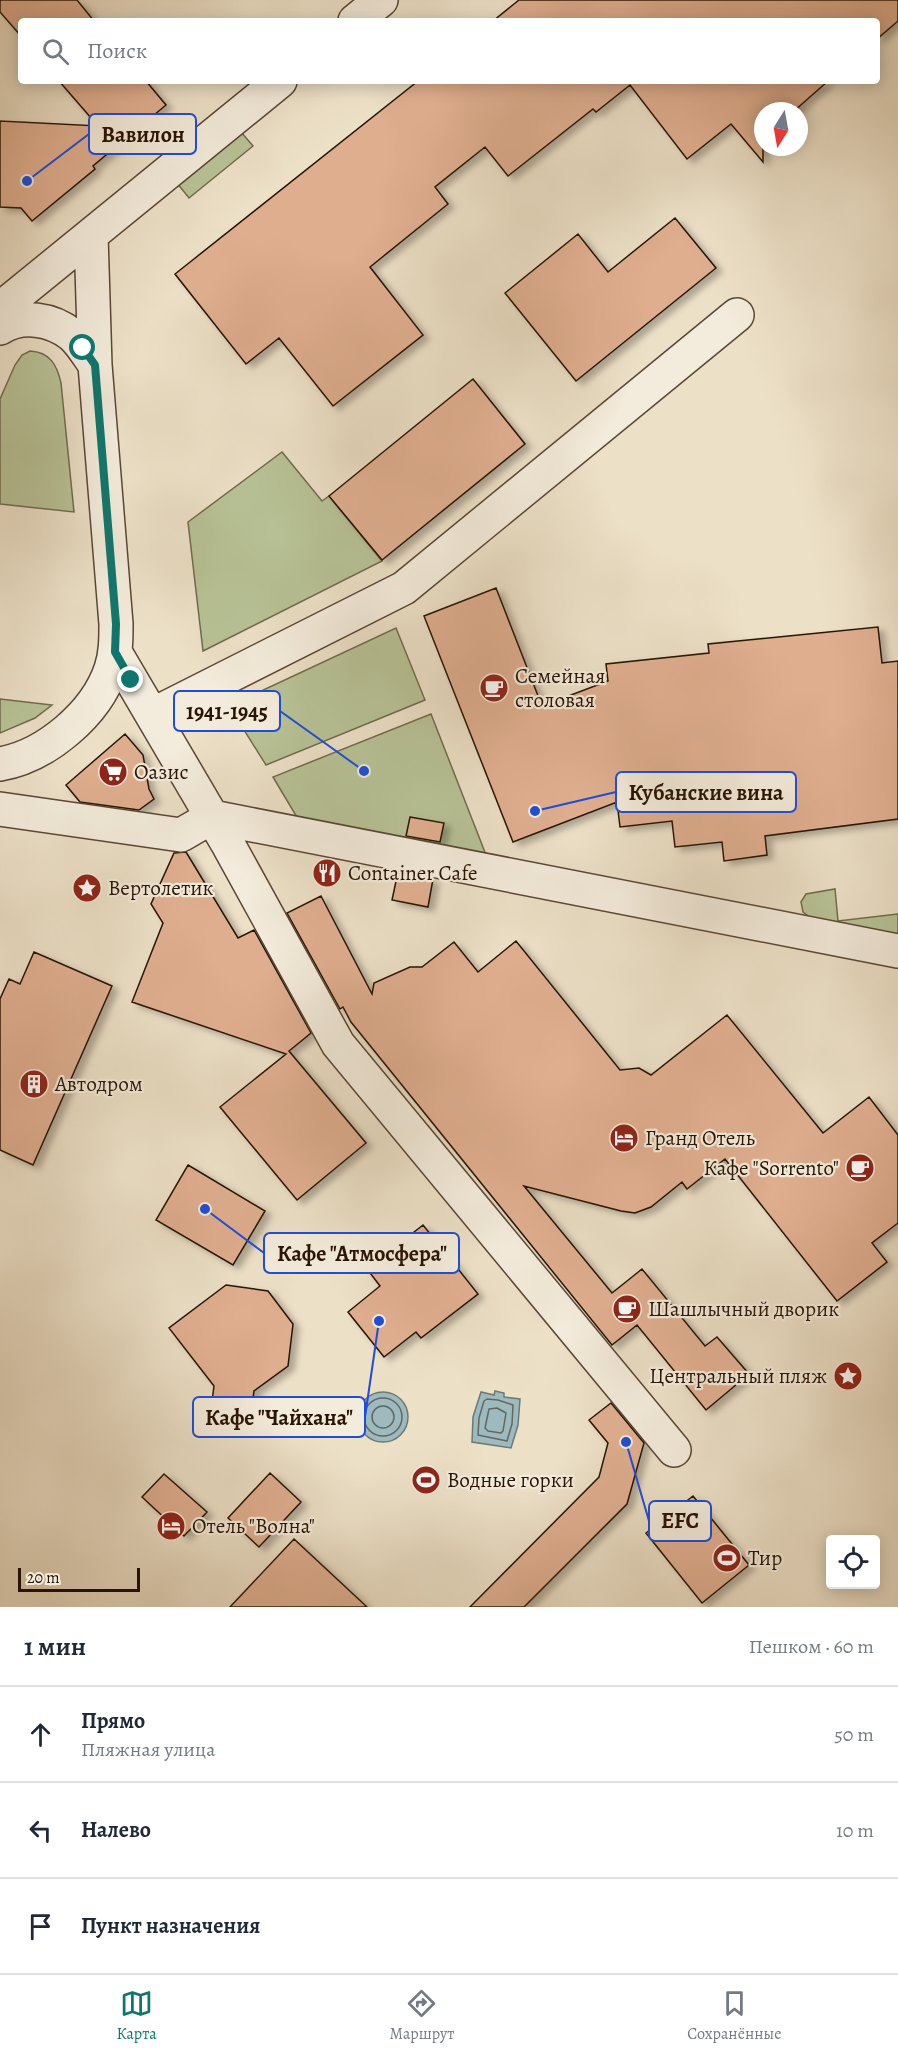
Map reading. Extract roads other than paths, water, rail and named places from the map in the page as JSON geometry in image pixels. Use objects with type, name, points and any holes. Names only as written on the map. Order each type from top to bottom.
[{"type":"street","points":[[359,18],[381,0]]},
{"type":"street","points":[[0,309],[276,84]]},
{"type":"street","points":[[0,764],[35,754],[51,744],[79,718],[106,683],[115,652],[116,624],[95,365],[91,234]]},
{"type":"street","points":[[152,715],[404,588],[736,315]]},
{"type":"street","points":[[0,328],[9,322],[22,319],[38,320],[58,326],[72,335],[95,365]]},
{"type":"street","points":[[115,652],[212,817],[338,1044],[674,1450]]},
{"type":"street","points":[[0,809],[181,835],[212,817],[898,951]]},
{"type":"water","points":[[495,1391],[504,1393],[504,1397],[520,1399],[518,1425],[511,1448],[472,1442],[473,1417],[481,1392],[494,1395]]},
{"type":"water","points":[[383,1392],[401,1399],[408,1417],[401,1435],[383,1442],[365,1435],[358,1417],[365,1399]]},
{"type":"place","name":"Вавилон","points":[[27,181]]},
{"type":"place","name":"Семейная столовая","points":[[494,688]]},
{"type":"place","name":"1941-1945","points":[[364,771]]},
{"type":"place","name":"Оазис","points":[[113,772]]},
{"type":"place","name":"Кубанские вина","points":[[535,811]]},
{"type":"place","name":"Container Cafe","points":[[327,873]]},
{"type":"place","name":"Вертолетик","points":[[87,888]]},
{"type":"place","name":"Автодром","points":[[34,1084]]},
{"type":"place","name":"Гранд Отель","points":[[624,1138]]},
{"type":"place","name":"Кафе \"Sorrento\"","points":[[860,1168]]},
{"type":"place","name":"Кафе \"Атмосфера\"","points":[[205,1209]]},
{"type":"place","name":"Шашлычный дворик","points":[[627,1309]]},
{"type":"place","name":"Кафе \"Чайхана\"","points":[[379,1321]]},
{"type":"place","name":"Центральный пляж","points":[[848,1376]]},
{"type":"place","name":"EFC","points":[[626,1442]]},
{"type":"place","name":"Водные горки","points":[[426,1480]]},
{"type":"place","name":"Отель \"Волна\"","points":[[171,1526]]},
{"type":"place","name":"Тир","points":[[727,1558]]}]
